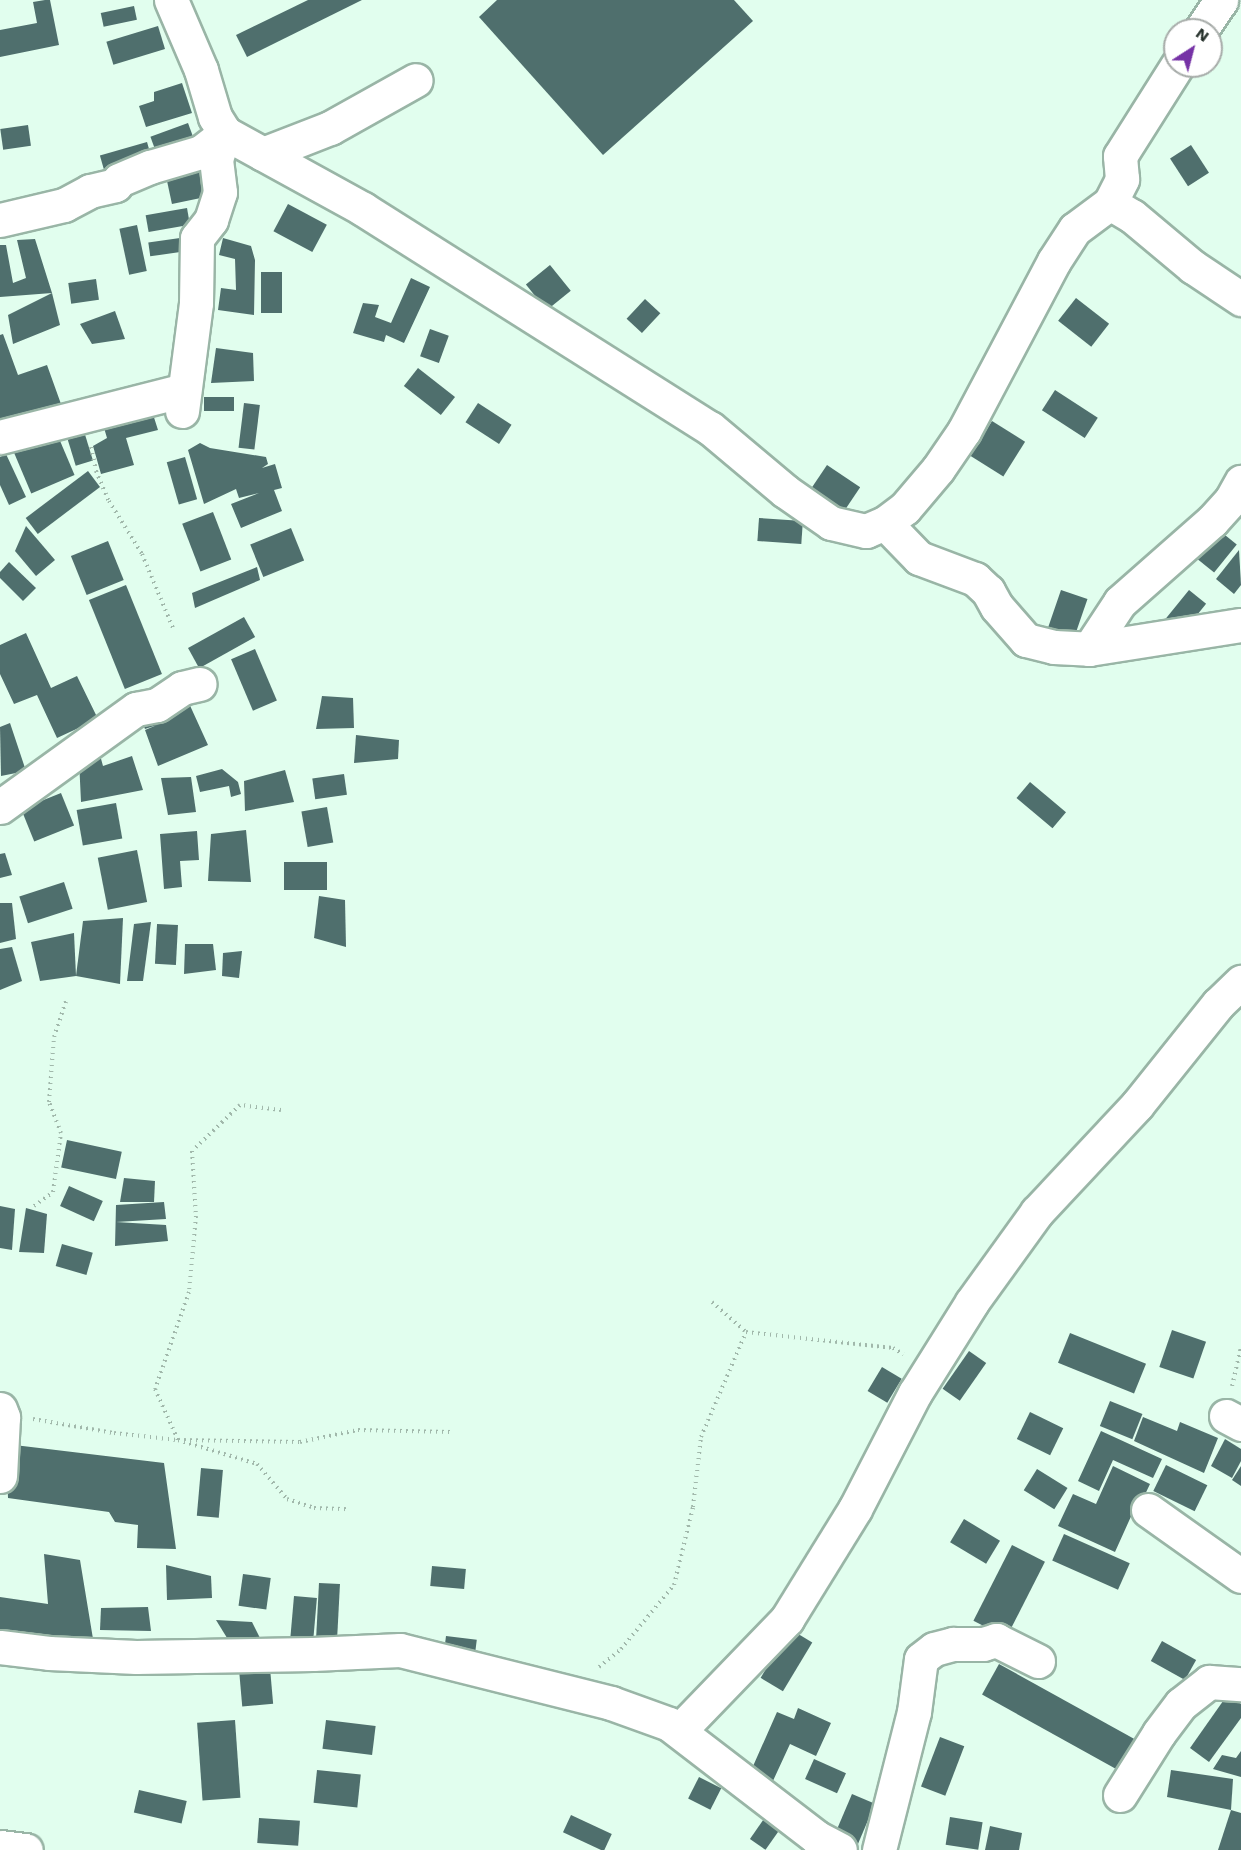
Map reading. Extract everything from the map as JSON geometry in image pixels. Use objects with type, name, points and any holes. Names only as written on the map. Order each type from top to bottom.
[{"type":"street","points":[[171,0],[201,70],[215,117],[225,133],[363,209],[710,428],[785,491],[831,523],[866,531],[885,523],[905,508],[938,470],[964,431],[1039,289],[1075,230],[1110,203],[1122,179],[1120,156],[1169,78]]},
{"type":"street","points":[[1209,18],[1221,0]]},
{"type":"street","points":[[263,154],[330,128],[416,80]]},
{"type":"street","points":[[0,220],[64,205],[90,191],[115,185],[119,180],[150,167],[201,152],[225,133]]},
{"type":"street","points":[[0,437],[85,417],[183,400],[196,303],[197,238],[211,220],[220,192],[216,159],[225,133]]},
{"type":"street","points":[[1110,203],[1132,216],[1193,267],[1241,298]]},
{"type":"street","points":[[1089,649],[1120,602],[1212,521],[1231,500],[1241,482]]},
{"type":"street","points":[[885,523],[919,558],[975,579],[988,591],[997,607],[1026,640],[1054,647],[1089,649],[1241,625]]},
{"type":"street","points":[[0,807],[136,709],[157,705],[182,688],[200,684]]},
{"type":"street","points":[[679,1731],[787,1618],[855,1509],[930,1369],[972,1302],[1037,1212],[1137,1105],[1218,1004],[1241,982]]},
{"type":"street","points":[[0,1476],[3,1417],[11,1413]]},
{"type":"street","points":[[1148,1510],[1241,1576]]},
{"type":"street","points":[[879,1850],[914,1713],[921,1659],[934,1649],[953,1644],[983,1644],[996,1640],[1038,1661]]},
{"type":"street","points":[[0,1647],[49,1653],[136,1657],[400,1650],[611,1703],[669,1724],[816,1837],[840,1850]]},
{"type":"street","points":[[1120,1795],[1159,1733],[1181,1704],[1209,1682],[1241,1684]]},
{"type":"street","points":[[0,1847],[26,1850]]},
{"type":"path","points":[[85,417],[96,471],[109,501],[142,554],[173,628]]},
{"type":"path","points":[[34,1206],[53,1192],[61,1133],[49,1102],[54,1037],[67,998]]},
{"type":"path","points":[[281,1110],[240,1105],[192,1151],[196,1216],[189,1292],[155,1389],[178,1440],[257,1464],[287,1499],[314,1508],[350,1509]]},
{"type":"path","points":[[712,1302],[746,1332],[893,1348],[930,1369]]},
{"type":"path","points":[[568,1692],[621,1649],[674,1585],[693,1507],[701,1437],[746,1332]]},
{"type":"path","points":[[1233,1420],[1241,1347]]},
{"type":"path","points":[[11,1413],[114,1433],[178,1440],[300,1443],[358,1430],[451,1432]]},
{"type":"building","points":[[50,0],[59,45],[0,57],[0,30],[37,23],[33,2]]},
{"type":"building","points":[[308,0],[362,0],[247,57],[236,35]]},
{"type":"building","points":[[497,0],[734,0],[753,21],[603,155],[479,17]]},
{"type":"building","points":[[134,6],[137,20],[104,27],[101,13]]},
{"type":"building","points":[[158,26],[165,49],[113,65],[106,42]]},
{"type":"building","points":[[182,83],[192,113],[146,127],[139,106],[154,101],[154,92]]},
{"type":"building","points":[[188,123],[197,148],[160,162],[150,137]]},
{"type":"building","points":[[28,125],[31,146],[3,150],[0,129]]},
{"type":"building","points":[[147,142],[152,159],[105,173],[100,156]]},
{"type":"building","points":[[1191,145],[1209,173],[1188,186],[1170,159]]},
{"type":"building","points":[[201,158],[209,196],[172,204],[164,166]]},
{"type":"building","points":[[288,204],[327,225],[312,252],[273,231]]},
{"type":"building","points":[[187,208],[190,225],[149,232],[146,215]]},
{"type":"building","points":[[137,225],[147,271],[129,275],[119,229]]},
{"type":"building","points":[[180,238],[182,252],[150,256],[148,242]]},
{"type":"building","points":[[223,238],[251,246],[255,260],[254,315],[218,310],[221,288],[236,290],[235,259],[219,255]]},
{"type":"building","points":[[35,239],[52,293],[0,297],[0,245],[6,245],[13,283],[26,278],[17,240]]},
{"type":"building","points":[[550,265],[571,291],[547,310],[526,285]]},
{"type":"building","points":[[261,272],[282,272],[282,313],[261,313]]},
{"type":"building","points":[[411,278],[430,287],[404,343],[386,335],[384,342],[353,333],[363,303],[379,305],[375,317],[391,323]]},
{"type":"building","points":[[96,279],[99,300],[71,304],[68,283]]},
{"type":"building","points":[[52,293],[60,325],[13,344],[8,315]]},
{"type":"building","points":[[1076,298],[1109,324],[1091,347],[1058,321]]},
{"type":"building","points":[[645,299],[660,313],[642,333],[627,319]]},
{"type":"building","points":[[115,311],[125,339],[92,344],[80,324]]},
{"type":"building","points":[[430,329],[449,336],[439,363],[420,356]]},
{"type":"building","points":[[3,334],[18,375],[47,365],[61,404],[0,425],[0,335]]},
{"type":"building","points":[[216,348],[253,353],[254,381],[211,383]]},
{"type":"building","points":[[418,368],[455,397],[441,415],[404,386]]},
{"type":"building","points":[[1055,390],[1098,418],[1085,438],[1042,410]]},
{"type":"building","points":[[204,397],[234,397],[234,411],[204,411]]},
{"type":"building","points":[[244,403],[260,405],[254,450],[239,448]]},
{"type":"building","points":[[478,403],[512,425],[499,444],[465,422]]},
{"type":"building","points":[[151,408],[158,430],[126,438],[134,465],[101,474],[93,446],[107,438],[102,421]]},
{"type":"building","points":[[992,421],[1025,442],[1003,476],[970,456]]},
{"type":"building","points":[[83,428],[93,461],[76,466],[66,433]]},
{"type":"building","points":[[55,429],[75,475],[31,493],[12,447]]},
{"type":"building","points":[[200,443],[210,448],[266,457],[268,464],[262,468],[275,464],[282,488],[274,490],[282,511],[241,528],[231,504],[259,493],[239,498],[236,489],[204,504],[188,450]]},
{"type":"building","points":[[6,454],[26,497],[9,505],[0,485],[0,457]]},
{"type":"building","points":[[185,457],[197,499],[179,505],[167,462]]},
{"type":"building","points":[[827,465],[860,487],[839,518],[806,496]]},
{"type":"building","points":[[88,471],[100,487],[38,534],[26,518]]},
{"type":"building","points":[[213,512],[231,560],[200,571],[182,524]]},
{"type":"building","points":[[759,518],[803,521],[801,544],[757,541]]},
{"type":"building","points":[[26,526],[55,560],[36,576],[15,551]]},
{"type":"building","points":[[1215,527],[1237,545],[1214,573],[1192,555]]},
{"type":"building","points":[[291,528],[304,560],[263,577],[250,544]]},
{"type":"building","points":[[108,541],[124,580],[87,595],[71,556]]},
{"type":"building","points":[[1239,550],[1241,585],[1234,594],[1216,579]]},
{"type":"building","points":[[9,562],[36,588],[23,601],[0,578],[0,572]]},
{"type":"building","points":[[257,567],[260,580],[195,608],[192,593]]},
{"type":"building","points":[[126,585],[162,674],[125,689],[89,600]]},
{"type":"building","points":[[1061,590],[1087,599],[1071,647],[1044,638]]},
{"type":"building","points":[[1189,590],[1206,604],[1182,634],[1164,620]]},
{"type":"building","points":[[244,617],[255,637],[199,668],[188,648]]},
{"type":"building","points":[[26,633],[51,688],[77,676],[98,719],[57,738],[37,695],[14,704],[0,674],[0,645]]},
{"type":"building","points":[[255,649],[277,701],[253,711],[231,659]]},
{"type":"building","points":[[182,688],[208,745],[158,766],[145,730],[157,725],[145,729],[136,709]]},
{"type":"building","points":[[322,696],[353,698],[354,728],[316,729]]},
{"type":"building","points":[[10,723],[26,771],[1,776],[0,727]]},
{"type":"building","points":[[356,735],[399,740],[398,759],[354,763]]},
{"type":"building","points":[[100,755],[103,766],[132,756],[143,790],[81,802],[79,760]]},
{"type":"building","points":[[222,769],[238,782],[241,794],[231,797],[229,786],[200,792],[196,776]]},
{"type":"building","points":[[285,770],[294,802],[245,811],[244,781]]},
{"type":"building","points":[[344,774],[347,795],[315,799],[312,778]]},
{"type":"building","points":[[191,777],[196,812],[168,815],[161,778]]},
{"type":"building","points":[[1030,782],[1066,812],[1053,828],[1017,798]]},
{"type":"building","points":[[61,793],[74,825],[34,842],[21,809]]},
{"type":"building","points":[[116,803],[122,838],[83,845],[77,810]]},
{"type":"building","points":[[327,807],[333,842],[308,847],[301,812]]},
{"type":"building","points":[[246,830],[251,882],[208,881],[211,834]]},
{"type":"building","points":[[197,831],[199,860],[180,861],[182,887],[164,889],[160,834]]},
{"type":"building","points":[[137,850],[147,902],[108,910],[98,858]]},
{"type":"building","points":[[5,853],[12,875],[0,878],[0,854]]},
{"type":"building","points":[[284,862],[327,862],[327,890],[284,890]]},
{"type":"building","points":[[64,882],[73,909],[28,923],[19,897]]},
{"type":"building","points":[[319,896],[345,900],[346,947],[314,938]]},
{"type":"building","points":[[0,903],[12,903],[16,939],[0,943]]},
{"type":"building","points":[[123,918],[120,984],[76,976],[83,921]]},
{"type":"building","points":[[151,922],[143,981],[127,981],[134,924]]},
{"type":"building","points":[[157,924],[178,925],[176,965],[155,964]]},
{"type":"building","points":[[74,933],[76,976],[40,981],[31,942]]},
{"type":"building","points":[[185,944],[213,944],[216,970],[184,974]]},
{"type":"building","points":[[12,947],[22,981],[0,990],[0,949]]},
{"type":"building","points":[[242,951],[239,978],[222,976],[223,953]]},
{"type":"building","points":[[67,1140],[122,1152],[116,1179],[61,1167]]},
{"type":"building","points":[[124,1178],[155,1181],[154,1202],[120,1202]]},
{"type":"building","points":[[69,1186],[103,1201],[94,1221],[60,1206]]},
{"type":"building","points":[[164,1202],[166,1219],[116,1222],[166,1225],[168,1241],[115,1246],[116,1205]]},
{"type":"building","points":[[0,1206],[15,1209],[12,1250],[0,1248]]},
{"type":"building","points":[[26,1208],[47,1214],[44,1253],[19,1252]]},
{"type":"building","points":[[62,1244],[93,1253],[86,1275],[56,1266]]},
{"type":"building","points":[[1172,1330],[1206,1342],[1193,1379],[1159,1367]]},
{"type":"building","points":[[1070,1333],[1146,1364],[1134,1393],[1058,1363]]},
{"type":"building","points":[[969,1351],[986,1363],[960,1401],[943,1389]]},
{"type":"building","points":[[882,1367],[902,1379],[887,1403],[868,1391]]},
{"type":"building","points":[[1110,1401],[1142,1414],[1132,1439],[1100,1426]]},
{"type":"building","points":[[1030,1412],[1063,1428],[1050,1455],[1017,1439]]},
{"type":"building","points":[[1143,1417],[1177,1431],[1180,1422],[1218,1438],[1204,1473],[1134,1441]]},
{"type":"building","points":[[1101,1431],[1162,1459],[1153,1478],[1113,1460],[1099,1491],[1078,1481]]},
{"type":"building","points":[[1225,1439],[1241,1449],[1241,1461],[1232,1478],[1211,1466]]},
{"type":"building","points":[[6,1444],[164,1463],[176,1549],[137,1548],[138,1525],[115,1522],[109,1512],[8,1498]]},
{"type":"building","points":[[1166,1465],[1207,1485],[1195,1511],[1153,1491]]},
{"type":"building","points":[[1113,1466],[1150,1484],[1140,1505],[1133,1512],[1115,1552],[1058,1526],[1073,1494],[1096,1504]]},
{"type":"building","points":[[1241,1466],[1241,1486],[1232,1480]]},
{"type":"building","points":[[201,1468],[223,1470],[219,1518],[197,1516]]},
{"type":"building","points":[[1037,1469],[1068,1488],[1054,1509],[1024,1490]]},
{"type":"building","points":[[964,1519],[1000,1541],[986,1564],[950,1542]]},
{"type":"building","points":[[1064,1534],[1130,1563],[1118,1590],[1052,1560]]},
{"type":"building","points":[[1012,1545],[1045,1562],[1006,1638],[973,1621]]},
{"type":"building","points":[[44,1554],[80,1560],[95,1651],[0,1642],[0,1597],[48,1604]]},
{"type":"building","points":[[166,1565],[211,1576],[212,1598],[167,1600]]},
{"type":"building","points":[[432,1566],[466,1569],[464,1589],[430,1586]]},
{"type":"building","points":[[243,1574],[271,1578],[266,1610],[239,1606]]},
{"type":"building","points":[[319,1583],[340,1584],[336,1653],[315,1652]]},
{"type":"building","points":[[294,1596],[317,1598],[312,1653],[289,1651]]},
{"type":"building","points":[[148,1607],[151,1631],[100,1630],[101,1608]]},
{"type":"building","points":[[216,1620],[252,1622],[260,1638],[232,1646]]},
{"type":"building","points":[[790,1629],[812,1642],[783,1691],[761,1678]]},
{"type":"building","points":[[446,1636],[477,1640],[474,1662],[443,1658]]},
{"type":"building","points":[[1162,1641],[1196,1660],[1185,1680],[1151,1661]]},
{"type":"building","points":[[999,1664],[1140,1742],[1123,1773],[982,1695]]},
{"type":"building","points":[[270,1668],[273,1704],[242,1707],[239,1671]]},
{"type":"building","points":[[1228,1694],[1241,1704],[1241,1718],[1209,1762],[1190,1748]]},
{"type":"building","points":[[798,1708],[831,1723],[816,1756],[790,1744],[772,1783],[750,1773],[777,1712],[794,1719]]},
{"type":"building","points":[[235,1720],[240,1798],[203,1800],[197,1723]]},
{"type":"building","points":[[326,1720],[376,1726],[372,1755],[322,1749]]},
{"type":"building","points":[[940,1737],[964,1746],[945,1796],[921,1786]]},
{"type":"building","points":[[1241,1751],[1241,1777],[1213,1769],[1222,1755],[1236,1758]]},
{"type":"building","points":[[814,1759],[846,1773],[837,1793],[805,1779]]},
{"type":"building","points":[[317,1770],[361,1775],[357,1807],[314,1803]]},
{"type":"building","points":[[1171,1770],[1233,1779],[1231,1810],[1167,1797]]},
{"type":"building","points":[[699,1777],[721,1788],[710,1810],[688,1798]]},
{"type":"building","points":[[139,1790],[187,1801],[182,1823],[134,1812]]},
{"type":"building","points":[[852,1794],[875,1804],[855,1850],[832,1842]]},
{"type":"building","points":[[1231,1810],[1241,1813],[1241,1850],[1218,1850]]},
{"type":"building","points":[[571,1815],[612,1834],[604,1850],[601,1850],[563,1832]]},
{"type":"building","points":[[766,1816],[782,1827],[766,1850],[750,1839]]},
{"type":"building","points":[[950,1817],[983,1822],[978,1850],[946,1845]]},
{"type":"building","points":[[259,1818],[300,1821],[298,1846],[257,1843]]},
{"type":"building","points":[[990,1826],[1022,1833],[1019,1850],[985,1850]]}]
